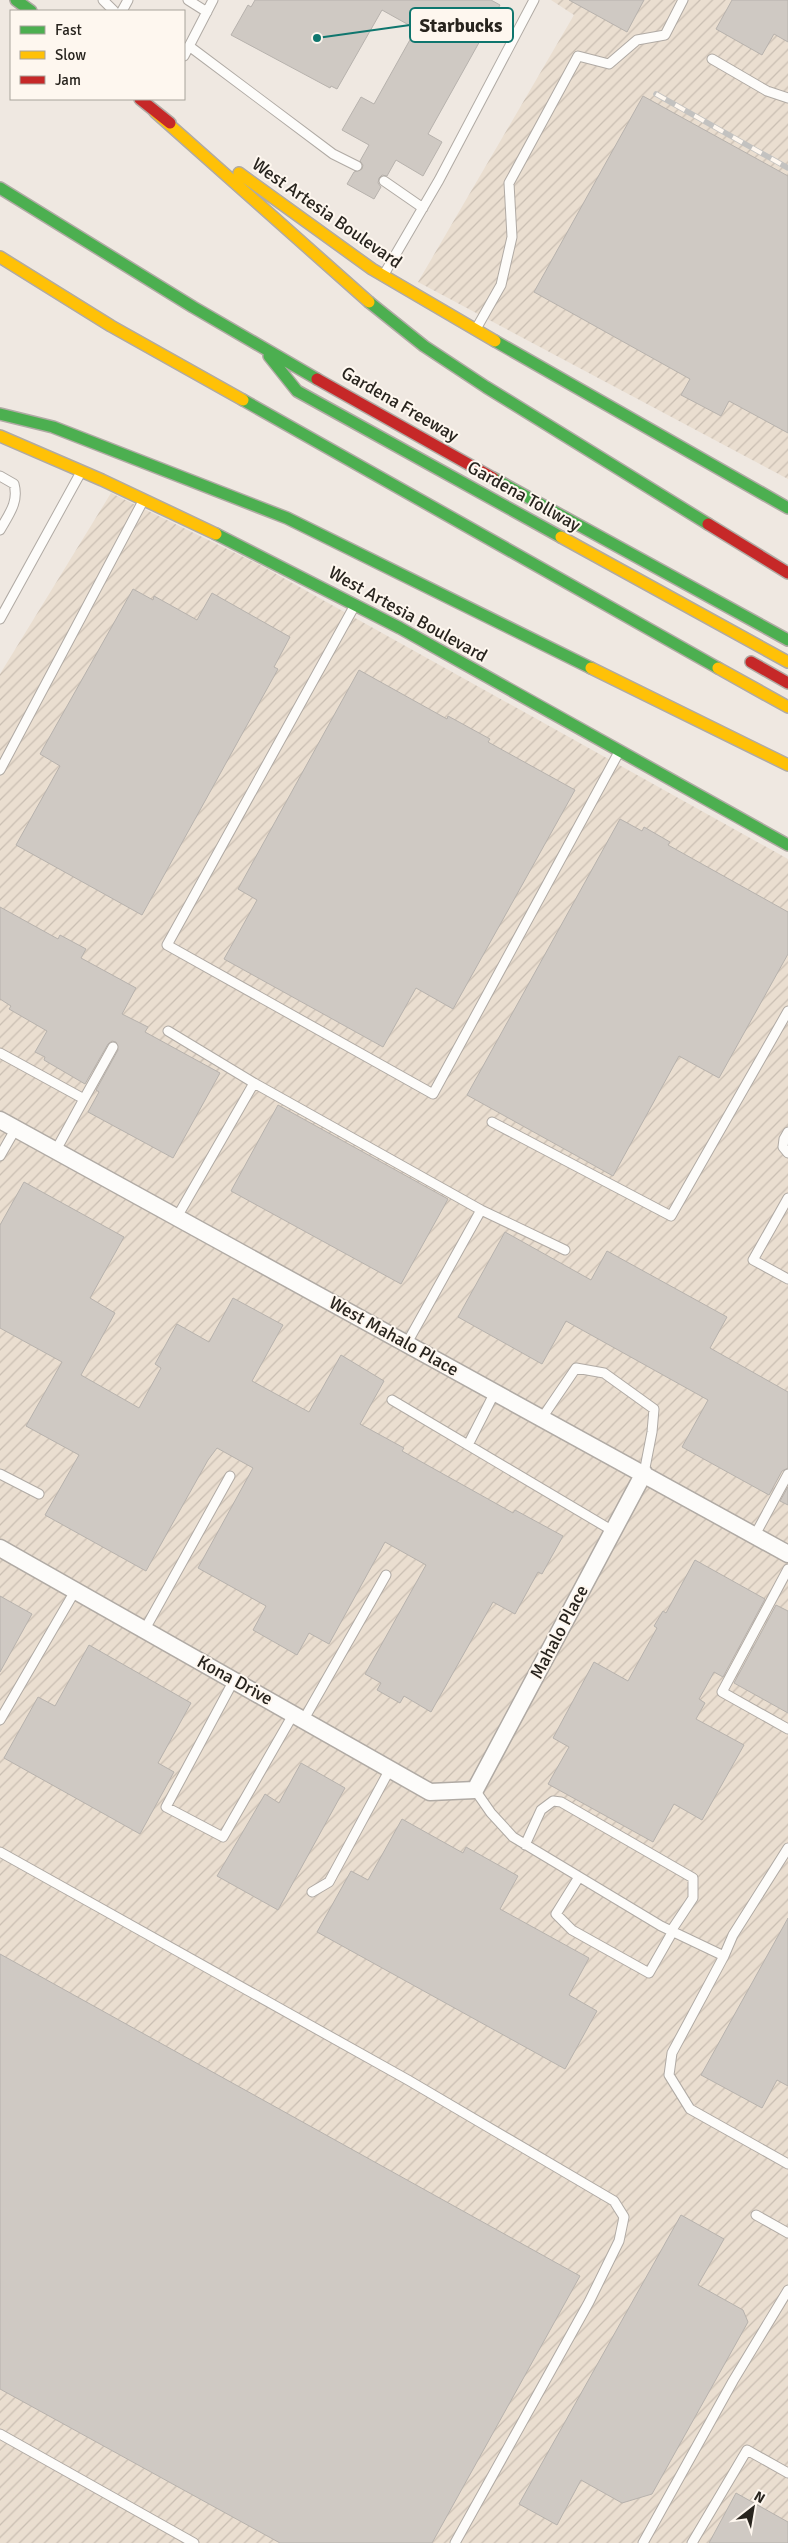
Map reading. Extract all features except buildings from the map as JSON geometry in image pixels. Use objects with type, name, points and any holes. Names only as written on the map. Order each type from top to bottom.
[{"type":"main road","points":[[16,0],[30,10]]},
{"type":"main road","name":"West Artesia Boulevard","points":[[142,100],[383,276],[607,407],[788,508]]},
{"type":"main road","points":[[156,109],[350,286],[424,346],[494,392],[788,573]]},
{"type":"main road","name":"Gardena Freeway","points":[[0,188],[109,258],[423,438],[788,640]]},
{"type":"main road","points":[[0,257],[111,326],[788,707]]},
{"type":"main road","name":"Gardena Tollway","points":[[258,343],[297,391],[788,662]]},
{"type":"main road","points":[[0,414],[53,427],[287,518],[788,765]]},
{"type":"main road","name":"West Artesia Boulevard","points":[[0,436],[82,470],[283,566],[788,844]]},
{"type":"main road","points":[[578,588],[605,592]]},
{"type":"main road","points":[[741,657],[788,683]]},
{"type":"street","name":"West Mahalo Place","points":[[0,1120],[788,1554]]},
{"type":"street","name":"Mahalo Place","points":[[475,1790],[644,1473]]},
{"type":"street","name":"Kona Drive","points":[[0,1548],[430,1792],[475,1790]]},
{"type":"lane","points":[[103,0],[113,10]]},
{"type":"lane","points":[[188,0],[207,12]]},
{"type":"lane","points":[[185,54],[213,0]]},
{"type":"lane","points":[[383,276],[423,208],[534,0]]},
{"type":"lane","points":[[475,330],[501,284],[512,237],[509,183],[578,56],[609,64],[637,40],[665,35],[683,0]]},
{"type":"lane","points":[[189,46],[333,154],[357,166]]},
{"type":"lane","points":[[712,59],[767,91],[788,98]]},
{"type":"lane","points":[[384,181],[423,208]]},
{"type":"lane","points":[[0,619],[82,470]]},
{"type":"lane","points":[[0,476],[14,484],[16,492],[15,504],[0,530]]},
{"type":"lane","points":[[0,770],[145,499]]},
{"type":"lane","points":[[356,605],[167,945],[433,1094],[619,751]]},
{"type":"lane","points":[[492,1122],[671,1216],[788,1011]]},
{"type":"lane","points":[[168,1031],[254,1083],[482,1210],[565,1250]]},
{"type":"lane","points":[[56,1150],[112,1047]]},
{"type":"lane","points":[[0,1053],[84,1099]]},
{"type":"lane","points":[[177,1217],[254,1083]]},
{"type":"lane","points":[[0,1156],[16,1128]]},
{"type":"lane","points":[[788,1132],[784,1139],[783,1147],[788,1153]]},
{"type":"lane","points":[[788,1198],[753,1260],[788,1279]]},
{"type":"lane","points":[[407,1344],[482,1210]]},
{"type":"lane","points":[[542,1418],[576,1368],[604,1373],[654,1409],[652,1432],[644,1473]]},
{"type":"lane","points":[[468,1445],[496,1392]]},
{"type":"lane","points":[[392,1400],[613,1531]]},
{"type":"lane","points":[[0,1474],[39,1494]]},
{"type":"lane","points":[[755,1535],[788,1474]]},
{"type":"lane","points":[[145,1630],[230,1476]]},
{"type":"lane","points":[[788,1569],[722,1692],[788,1729]]},
{"type":"lane","points":[[234,1680],[166,1807],[223,1837],[386,1575]]},
{"type":"lane","points":[[0,1720],[75,1590]]},
{"type":"lane","points":[[312,1892],[329,1882],[390,1769]]},
{"type":"lane","points":[[475,1790],[491,1813],[513,1837],[672,1931],[724,1956]]},
{"type":"lane","points":[[525,1845],[541,1810],[553,1801],[561,1802],[693,1878],[693,1898],[649,1973],[572,1930],[556,1914],[579,1877]]},
{"type":"lane","points":[[788,1848],[733,1935],[724,1956],[672,2053],[669,2075],[690,2108],[788,2164]]},
{"type":"lane","points":[[0,1852],[408,2080],[614,2201],[624,2217],[619,2241],[560,2355],[455,2543]]},
{"type":"lane","points":[[756,2215],[788,2233]]},
{"type":"lane","points":[[643,2543],[733,2381],[788,2290]]},
{"type":"lane","points":[[0,2434],[194,2543]]},
{"type":"lane","points":[[692,2543],[747,2450],[788,2473]]},
{"type":"shaded area","points":[[551,0],[788,0],[788,479],[418,282],[574,15]]},
{"type":"shaded area","points":[[111,493],[260,565],[788,859],[788,2543],[0,2543],[0,674]]},
{"type":"railway","points":[[656,94],[788,168]]},
{"type":"traffic: fast","points":[[16,0],[30,10]]},
{"type":"traffic: fast","points":[[0,188],[193,307],[317,379]]},
{"type":"traffic: fast","points":[[369,302],[424,346],[486,387],[708,524]]},
{"type":"traffic: fast","points":[[495,341],[788,508]]},
{"type":"traffic: fast","points":[[269,356],[297,391],[561,537]]},
{"type":"traffic: fast","points":[[243,400],[718,668]]},
{"type":"traffic: fast","points":[[0,414],[53,427],[287,518],[591,668]]},
{"type":"traffic: fast","points":[[493,478],[788,640]]},
{"type":"traffic: fast","points":[[216,534],[400,628],[788,845]]},
{"type":"traffic: slow","points":[[155,112],[369,302]]},
{"type":"traffic: slow","points":[[239,173],[372,269],[495,341]]},
{"type":"traffic: slow","points":[[0,257],[111,326],[243,400]]},
{"type":"traffic: slow","points":[[0,436],[102,480],[216,534]]},
{"type":"traffic: slow","points":[[561,537],[788,662]]},
{"type":"traffic: slow","points":[[591,668],[788,765]]},
{"type":"traffic: slow","points":[[718,668],[788,707]]},
{"type":"traffic: jam","points":[[141,100],[170,123]]},
{"type":"traffic: jam","points":[[317,379],[493,478]]},
{"type":"traffic: jam","points":[[708,524],[788,573]]},
{"type":"traffic: jam","points":[[751,662],[788,683]]},
{"type":"place","name":"Starbucks","points":[[317,38]]}]
